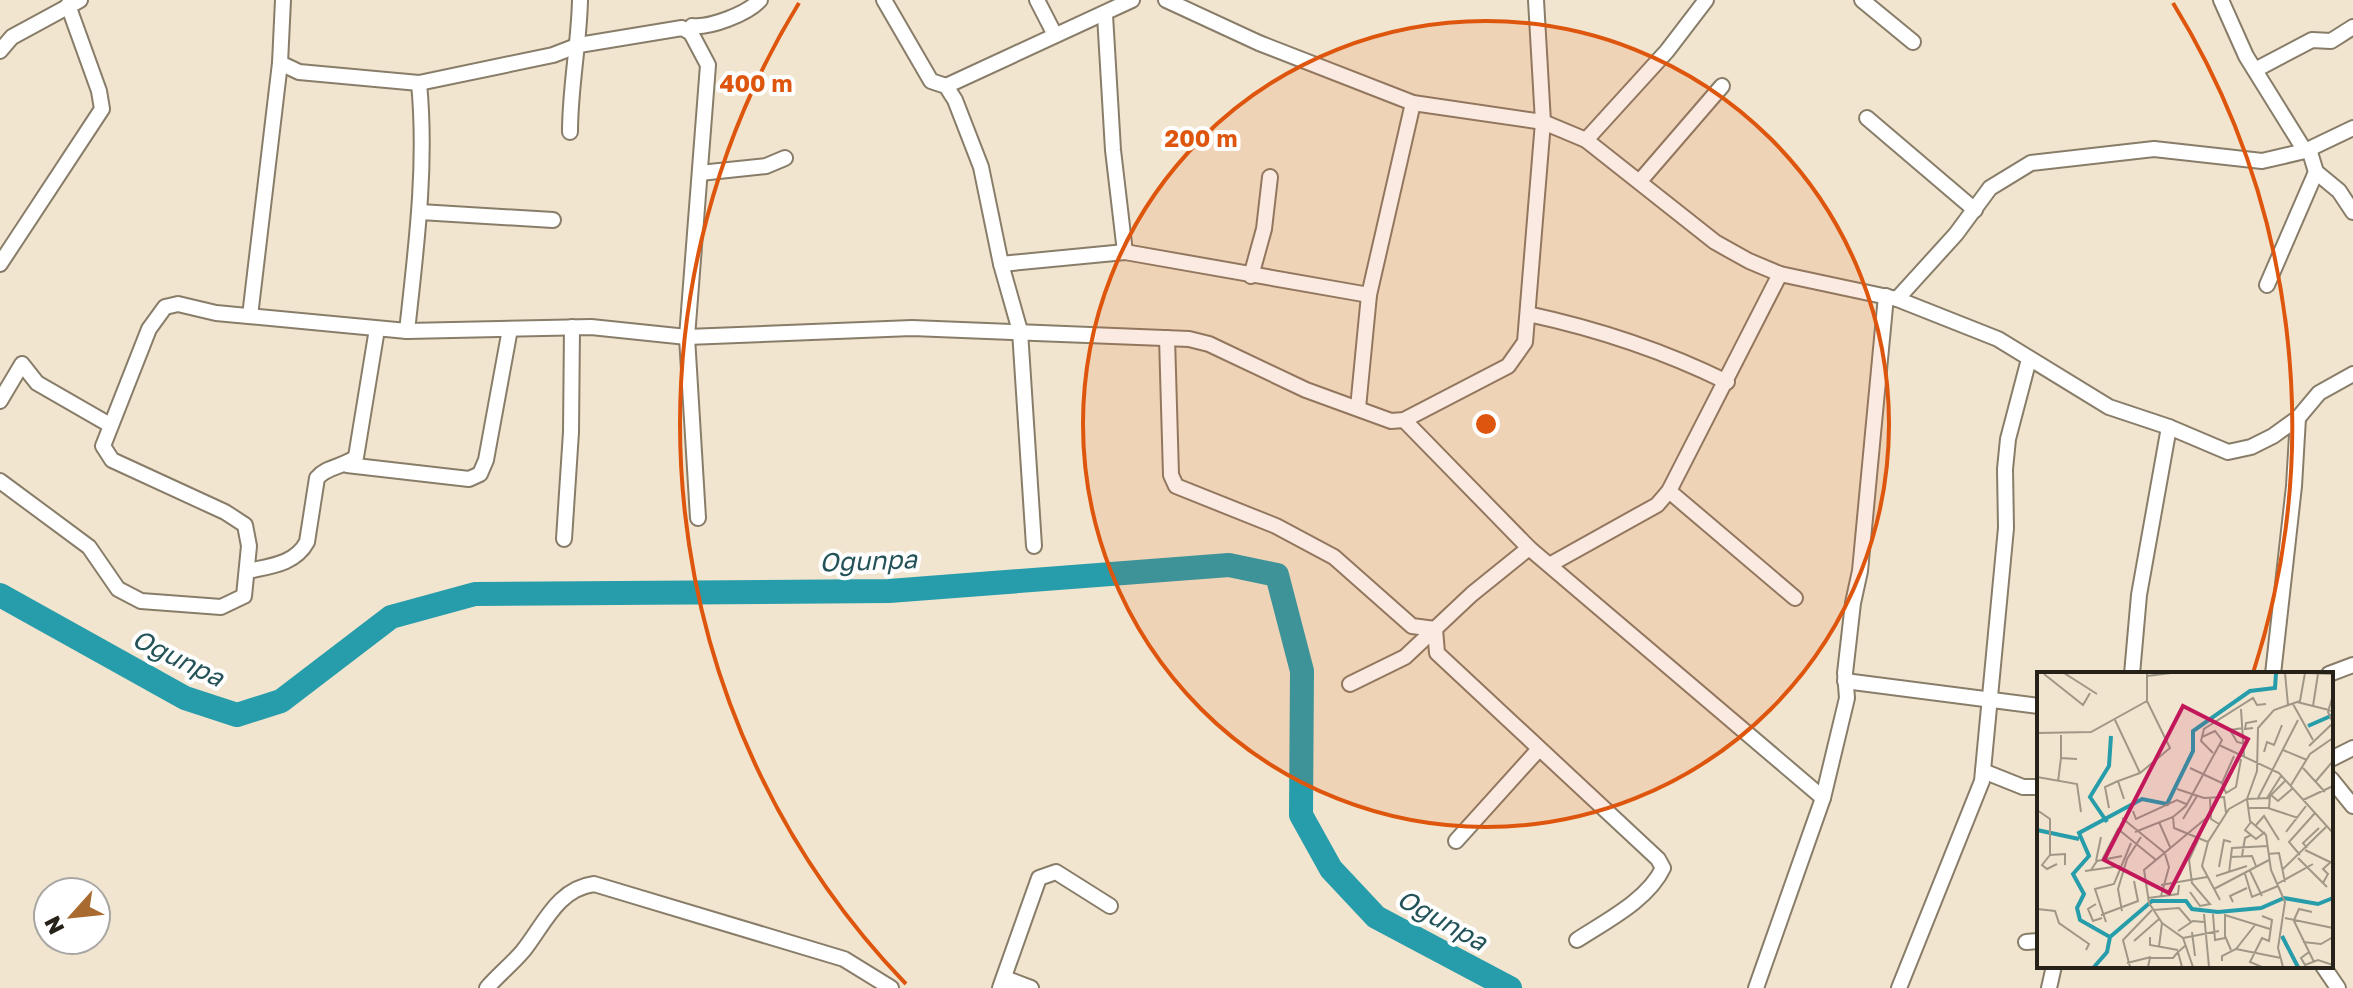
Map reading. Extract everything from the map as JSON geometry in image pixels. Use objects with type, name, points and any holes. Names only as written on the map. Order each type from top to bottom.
[{"type":"street","points":[[250,316],[280,63],[283,0]]},
{"type":"street","points":[[570,132],[570,85],[579,45],[580,0]]},
{"type":"street","points":[[691,33],[692,26],[708,27],[723,18],[750,10],[760,0]]},
{"type":"street","points":[[884,0],[931,81],[946,86],[955,100],[981,167],[1001,264],[1020,331],[1034,546]]},
{"type":"street","points":[[1037,0],[1055,35]]},
{"type":"street","points":[[946,86],[1132,0]]},
{"type":"street","points":[[1166,0],[1259,43],[1413,103],[1543,122],[1586,140],[1715,242],[1780,274],[1892,298],[1998,339],[2109,407],[2169,427],[2228,452],[2251,447],[2298,418],[2319,393],[2353,374]]},
{"type":"street","points":[[0,481],[89,547],[118,589],[141,601],[221,607],[244,596],[249,546],[245,525],[225,512],[112,460],[103,446],[149,329],[165,307],[178,304],[216,313],[407,331],[572,327],[687,337],[912,328],[1167,338],[1209,344],[1306,390],[1380,419],[1404,420],[1508,366],[1525,342],[1543,122],[1536,0]]},
{"type":"street","points":[[1586,140],[1667,51],[1706,0]]},
{"type":"street","points":[[1862,0],[1913,42]]},
{"type":"street","points":[[2221,0],[2255,70],[2307,150],[2316,172],[2339,191],[2353,212]]},
{"type":"street","points":[[0,51],[12,37],[74,3],[102,109],[0,264]]},
{"type":"street","points":[[1105,15],[1113,150],[1125,252]]},
{"type":"street","points":[[2255,70],[2312,40],[2331,41],[2353,27]]},
{"type":"street","points":[[280,63],[299,72],[419,83],[553,55],[579,45],[682,28],[691,33],[708,65],[687,337],[698,518]]},
{"type":"street","points":[[407,331],[420,212],[422,117],[419,83]]},
{"type":"street","points":[[1640,181],[1722,86]]},
{"type":"street","points":[[1358,408],[1369,295],[1413,103]]},
{"type":"street","points":[[1867,118],[1975,210]]},
{"type":"street","points":[[1756,988],[1823,798],[1847,698],[1845,681],[1853,603],[1860,571],[1892,298],[1975,210],[1990,188],[2031,163],[2154,149],[2262,161],[2307,150],[2353,128]]},
{"type":"street","points":[[700,173],[766,166],[785,158]]},
{"type":"street","points":[[2267,285],[2316,172]]},
{"type":"street","points":[[1251,276],[1264,229],[1270,177]]},
{"type":"street","points":[[420,212],[553,220]]},
{"type":"street","points":[[1001,264],[1125,252],[1369,295]]},
{"type":"street","points":[[1551,564],[1657,505],[1669,491],[1780,274]]},
{"type":"street","points":[[1528,314],[1589,327],[1669,353],[1727,382]]},
{"type":"street","points":[[564,539],[571,432],[572,327]]},
{"type":"street","points":[[347,465],[356,457],[377,329]]},
{"type":"street","points":[[248,571],[275,565],[303,550],[317,478],[321,472],[347,465],[469,479],[480,474],[486,460],[510,329]]},
{"type":"street","points":[[1167,338],[1171,475],[1176,486],[1276,526],[1334,557],[1412,626],[1435,629]]},
{"type":"street","points":[[1899,988],[1983,771],[2006,528],[2008,439],[2029,359]]},
{"type":"street","points":[[0,401],[22,364],[37,383],[110,425]]},
{"type":"street","points":[[2273,672],[2294,486],[2298,418]]},
{"type":"street","points":[[1404,420],[1529,548],[1823,798]]},
{"type":"street","points":[[2132,672],[2139,595],[2169,427]]},
{"type":"street","points":[[1669,491],[1795,598]]},
{"type":"street","points":[[1350,684],[1405,657],[1529,548]]},
{"type":"street","points":[[1435,629],[1437,653],[1663,868],[1638,898],[1577,940]]},
{"type":"street","points":[[2333,672],[2353,665]]},
{"type":"street","points":[[1845,681],[2037,706]]},
{"type":"street","points":[[2333,758],[2353,748]]},
{"type":"street","points":[[1456,841],[1539,749]]},
{"type":"street","points":[[1983,771],[2023,787],[2037,787]]},
{"type":"street","points":[[2333,781],[2353,806]]},
{"type":"street","points":[[1000,987],[1039,878],[1056,872],[1110,906]]},
{"type":"street","points":[[487,988],[522,953],[559,900],[577,886],[594,884],[844,959],[891,988]]},
{"type":"street","points":[[2049,988],[2054,968]]},
{"type":"street","points":[[2324,968],[2338,988]]},
{"type":"street","points":[[1000,987],[1014,980],[1031,988]]},
{"type":"waterway","name":"Ogunpa","points":[[0,595],[185,698],[237,715],[281,701],[391,617],[475,594],[889,591],[1229,565],[1277,575],[1302,671],[1301,815],[1331,869],[1376,917],[1510,988]]}]
